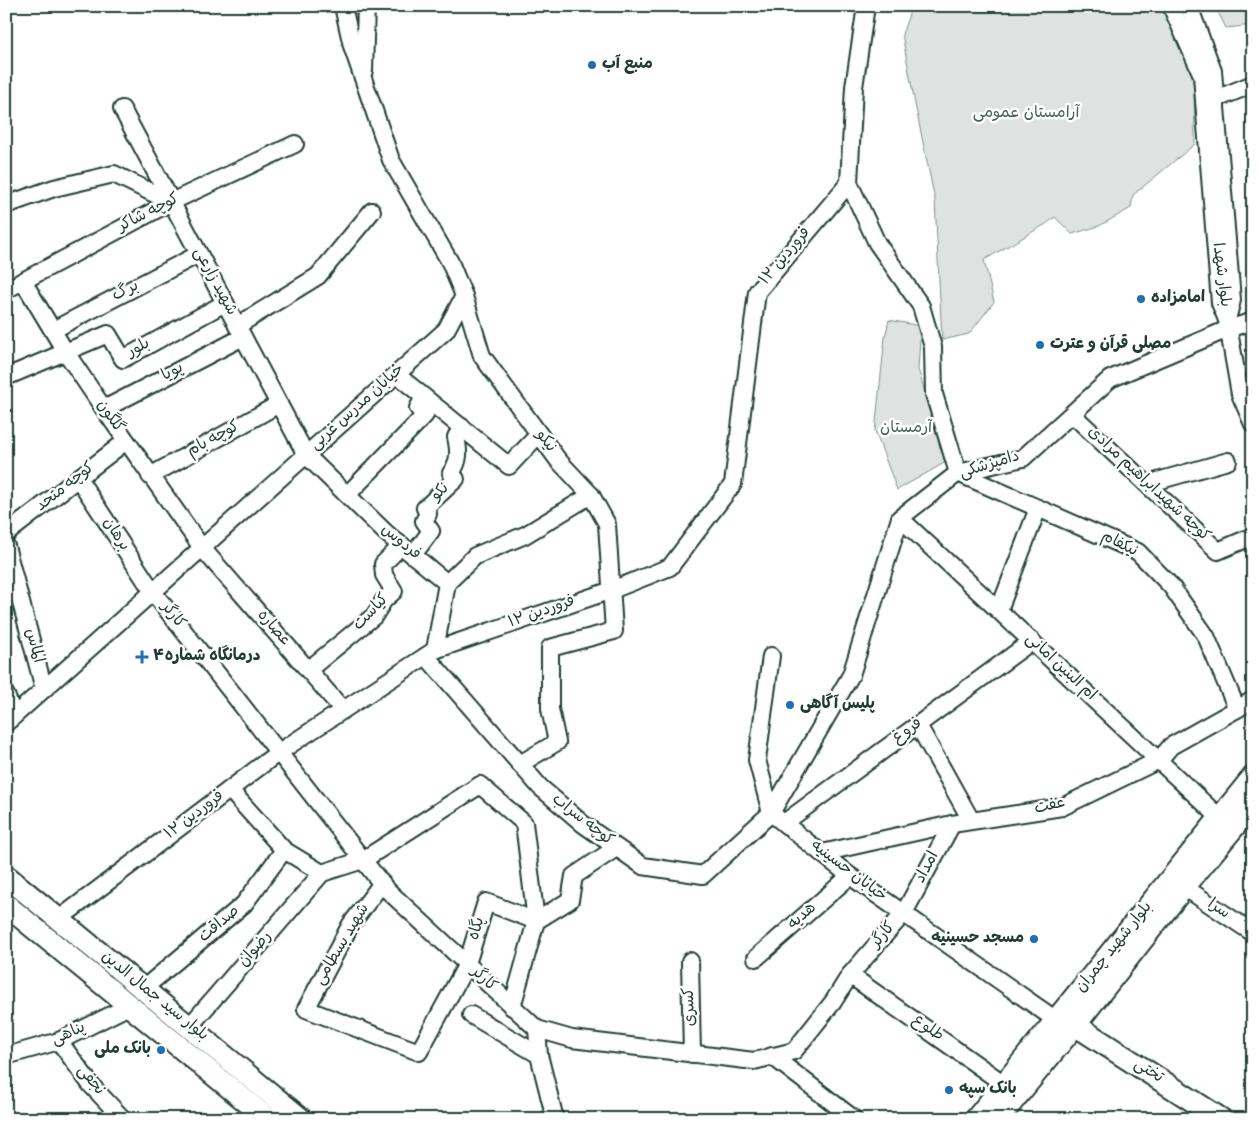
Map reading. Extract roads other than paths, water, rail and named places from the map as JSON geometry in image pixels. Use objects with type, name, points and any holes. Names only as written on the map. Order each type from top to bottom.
[{"type":"main road","name":"بلوار شهید چمران","points":[[976,1119],[1004,1084],[1066,1022],[1184,887],[1226,824],[1253,777]]},
{"type":"main road","name":"بلوار شهید چمران","points":[[998,1119],[1066,1022],[1226,824],[1253,804]]},
{"type":"main road","name":"بلوار سید جمال الدین","points":[[6,876],[301,1119]]},
{"type":"main road","name":"بلوار سید جمال الدین","points":[[6,905],[268,1119]]},
{"type":"main road","name":"تختی","points":[[1066,1022],[1220,1119]]},
{"type":"main road","points":[[222,1081],[236,1065]]},
{"type":"street","points":[[343,6],[352,46],[391,160],[450,262],[464,296]]},
{"type":"street","points":[[364,84],[366,6]]},
{"type":"street","points":[[866,6],[854,87],[849,183],[877,243],[921,306],[933,347],[934,394],[958,473]]},
{"type":"street","name":"بلوار شهدا","points":[[1171,6],[1202,75],[1220,303],[1228,324]]},
{"type":"street","name":"بلوار شهدا","points":[[1189,6],[1213,71],[1232,300],[1228,324]]},
{"type":"street","points":[[1216,99],[1252,84]]},
{"type":"street","name":"شهید زارعی","points":[[122,110],[306,455]]},
{"type":"street","name":"کوچه شاکر","points":[[6,290],[171,202],[295,144]]},
{"type":"street","points":[[6,205],[54,188],[114,174],[171,202]]},
{"type":"street","name":"۱۲ فروردین","points":[[59,920],[279,752],[430,653],[670,568],[733,484],[757,292],[849,183]]},
{"type":"street","name":"پویا","points":[[104,409],[240,332],[318,276],[372,211]]},
{"type":"street","name":"برگ","points":[[52,330],[199,254]]},
{"type":"street","name":"گلگون","points":[[23,281],[65,351],[150,476],[202,548]]},
{"type":"street","name":"خیابان مدرس غربی","points":[[10,719],[446,330],[464,296]]},
{"type":"street","name":"نیکو","points":[[464,296],[482,356],[558,460],[591,495],[607,524],[614,630],[550,648],[550,709],[557,742],[520,764]]},
{"type":"street","name":"بلور","points":[[6,377],[108,334],[122,359],[225,303]]},
{"type":"street","name":"دامپزشکی","points":[[900,518],[958,473],[1023,458],[1110,379],[1228,324],[1253,321]]},
{"type":"street","points":[[1228,324],[1253,424]]},
{"type":"street","points":[[397,374],[509,466],[539,434]]},
{"type":"street","points":[[347,494],[425,415],[418,408],[424,397]]},
{"type":"street","name":"کوچه بام","points":[[150,476],[279,404]]},
{"type":"street","name":"کوچه شهیدابراهیم مرادی","points":[[1072,414],[1218,551],[1253,536]]},
{"type":"street","name":"نکو","points":[[407,550],[431,531],[424,521],[428,514],[425,508],[456,479],[451,473],[458,464],[459,453],[456,437],[462,427]]},
{"type":"street","name":"کوچه متحد","points":[[6,534],[126,441]]},
{"type":"street","name":"فردوس","points":[[306,455],[386,533],[446,582]]},
{"type":"street","points":[[1146,484],[1228,461]]},
{"type":"street","name":"نیکفام","points":[[958,473],[1138,552],[1171,586],[1206,636],[1237,709]]},
{"type":"street","name":"برهان","points":[[78,478],[153,592]]},
{"type":"street","points":[[430,653],[446,582],[475,556],[525,535],[591,495]]},
{"type":"street","points":[[999,610],[1038,508]]},
{"type":"street","points":[[777,818],[851,675],[900,518]]},
{"type":"street","name":"ام البنین امانی","points":[[900,518],[1226,824]]},
{"type":"street","name":"الماس","points":[[6,546],[44,688]]},
{"type":"street","name":"عصاره","points":[[202,548],[344,710]]},
{"type":"street","name":"کیاست","points":[[308,670],[374,616],[384,600],[394,591],[384,575],[383,564],[407,550]]},
{"type":"street","name":"کارگر","points":[[153,592],[382,883],[537,1029],[572,1039],[754,1061],[794,1051],[833,1002],[850,975],[904,913]]},
{"type":"street","name":"فروغ","points":[[777,818],[918,725],[1032,641]]},
{"type":"street","name":"کوچه سراب","points":[[430,653],[540,787],[582,824],[643,866],[703,875],[777,818]]},
{"type":"street","points":[[771,656],[758,760],[777,818]]},
{"type":"street","points":[[6,695],[10,719]]},
{"type":"street","name":"عفت","points":[[822,853],[971,820],[1062,807],[1159,760],[1171,746],[1253,700]]},
{"type":"street","points":[[918,725],[971,820]]},
{"type":"street","points":[[230,790],[284,850],[322,873],[363,860],[480,785],[524,823],[536,921],[512,1007]]},
{"type":"street","name":"خیابان حسینیه","points":[[777,818],[850,876],[1066,1022]]},
{"type":"street","name":"امداد","points":[[904,913],[952,824]]},
{"type":"street","points":[[536,921],[570,900],[574,876],[616,848]]},
{"type":"street","name":"صداقت","points":[[143,989],[244,904],[284,850]]},
{"type":"street","name":"رضوان","points":[[189,1027],[322,873]]},
{"type":"street","name":"هدیه","points":[[756,958],[850,876]]},
{"type":"street","name":"شهید بسطامی","points":[[306,1009],[351,924],[382,883]]},
{"type":"street","name":"سرا","points":[[1184,887],[1253,932]]},
{"type":"street","name":"پگاه","points":[[306,1009],[418,1052],[467,964],[486,902],[536,921]]},
{"type":"street","name":"کسری","points":[[690,961],[692,1054]]},
{"type":"street","name":"طلوع","points":[[850,975],[1004,1084]]},
{"type":"street","name":"پناهی","points":[[6,1056],[59,1042],[129,1006]]},
{"type":"street","points":[[471,1015],[539,1055]]},
{"type":"street","points":[[537,1029],[539,1055],[553,1118]]},
{"type":"street","name":"نجفی","points":[[59,1042],[92,1085],[123,1119]]},
{"type":"street","points":[[772,1056],[854,1119]]},
{"type":"place","name":"منبع آب","points":[[592,65]]},
{"type":"place","name":"امامزاده","points":[[1141,299]]},
{"type":"place","name":"مصلی قرآن و عترت","points":[[1040,345]]},
{"type":"place","name":"درمانگاه شماره۴","points":[[142,657]]},
{"type":"place","name":"پلیس آگاهی","points":[[790,705]]},
{"type":"place","name":"مسجد حسینیه","points":[[1034,939]]},
{"type":"place","name":"بانک ملی","points":[[161,1050]]},
{"type":"place","name":"بانک سپه","points":[[949,1090]]},
{"type":"park label","name":"آرامستان عمومی","points":[[1026,114]]},
{"type":"park label","name":"آرمستان","points":[[906,429]]}]
